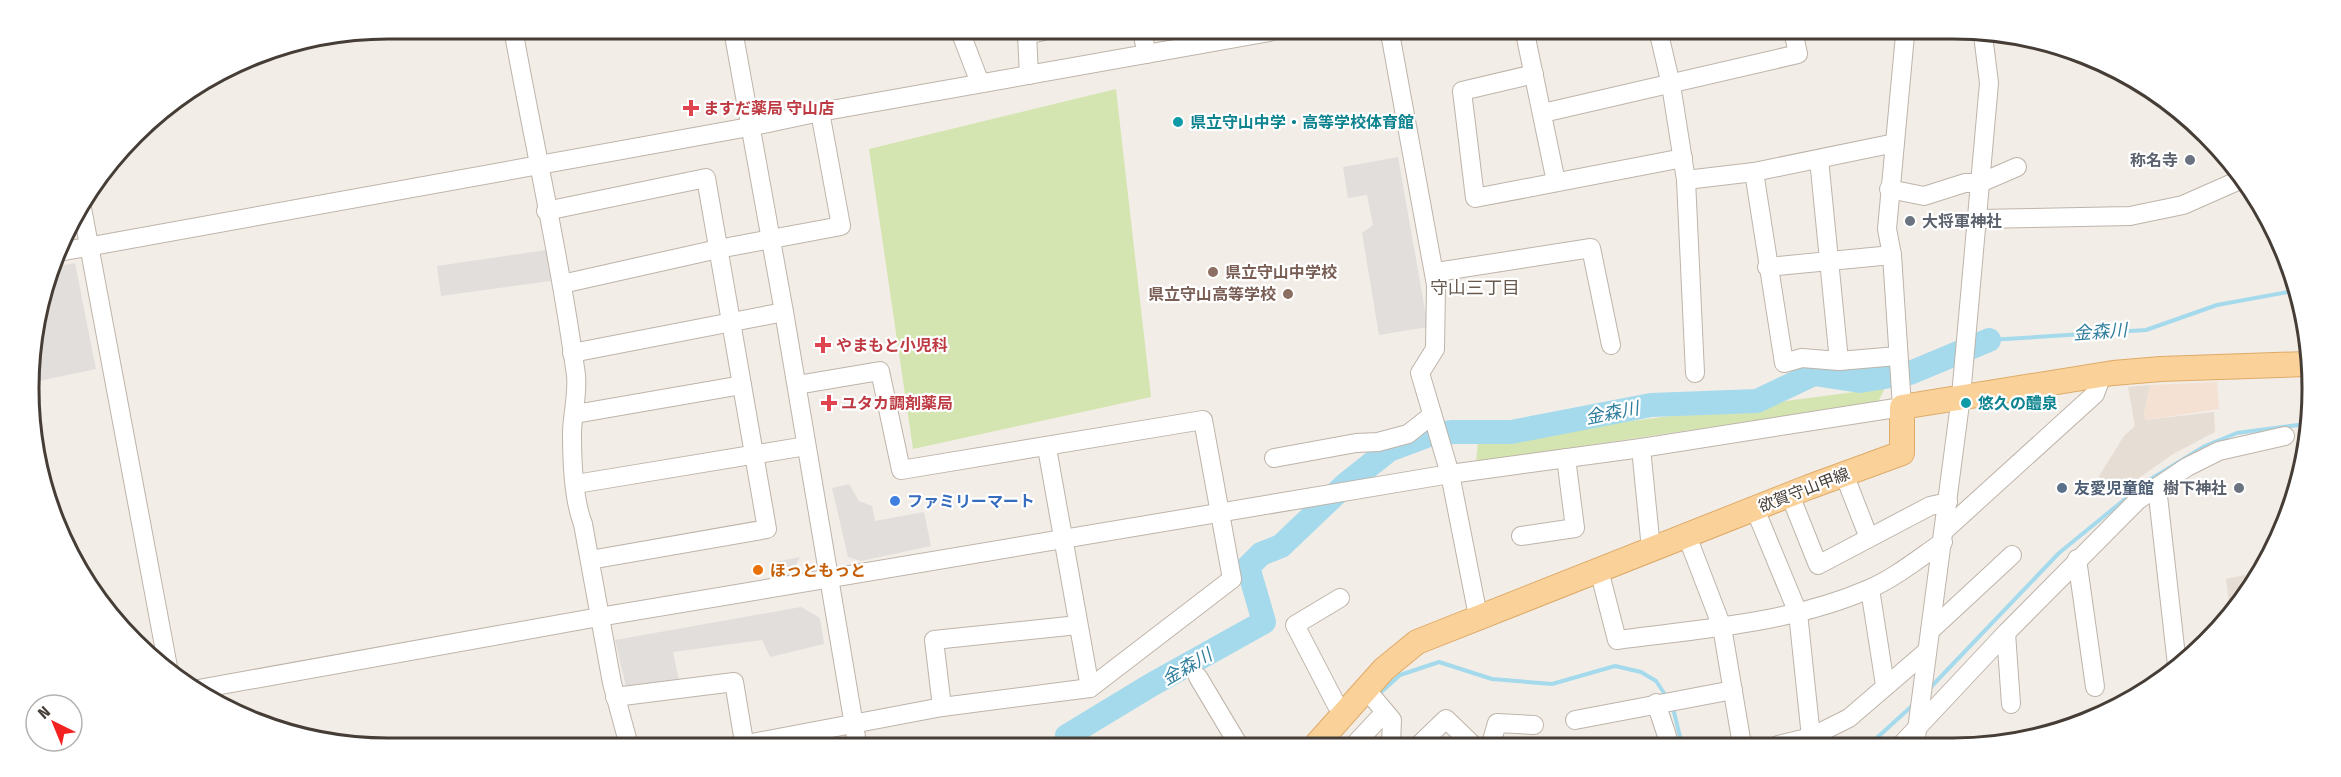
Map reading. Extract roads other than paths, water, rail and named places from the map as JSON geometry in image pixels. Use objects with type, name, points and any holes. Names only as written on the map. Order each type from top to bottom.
[{"type":"main road","points":[[1902,407],[2102,375],[2161,369],[2301,364]]},
{"type":"main road","name":"欲賀守山甲線","points":[[1322,738],[1365,688],[1401,653],[1417,642],[1478,616],[1902,453],[1902,407]]},
{"type":"street","points":[[515,39],[537,165],[562,284],[576,379],[572,433],[578,512],[590,560],[615,697],[627,738]]},
{"type":"street","points":[[734,39],[797,385],[856,738]]},
{"type":"street","points":[[963,39],[980,84]]},
{"type":"street","points":[[1026,39],[1029,75]]},
{"type":"street","points":[[1144,39],[1147,54]]},
{"type":"street","points":[[68,250],[1231,39]]},
{"type":"street","points":[[1391,39],[1436,285],[1435,349],[1420,373],[1450,474],[1478,616]]},
{"type":"street","points":[[1528,39],[1556,182]]},
{"type":"street","points":[[1660,39],[1671,84],[1686,180],[1695,373]]},
{"type":"street","points":[[1543,113],[1798,54],[1795,39]]},
{"type":"street","points":[[208,687],[599,616],[828,580],[1450,474],[1641,448],[1902,407],[1892,255],[1887,229],[1905,39]]},
{"type":"street","points":[[1916,736],[1960,397],[1989,82],[1984,41]]},
{"type":"street","points":[[1534,74],[1462,91],[1475,198],[1683,158]]},
{"type":"street","points":[[562,284],[718,249],[840,226],[820,112]]},
{"type":"street","points":[[1686,180],[1754,172],[1895,143]]},
{"type":"street","points":[[1819,159],[1839,361]]},
{"type":"street","points":[[1889,189],[1924,196],[1965,183],[1980,183],[2017,167]]},
{"type":"street","points":[[1754,172],[1767,267],[1784,363],[1802,358],[1839,361],[1897,356]]},
{"type":"street","points":[[546,211],[706,178],[767,530],[590,560]]},
{"type":"street","points":[[1977,219],[2130,216],[2183,205],[2234,182]]},
{"type":"street","points":[[84,218],[166,658]]},
{"type":"street","points":[[1436,285],[1443,271],[1591,248],[1611,345]]},
{"type":"street","points":[[1767,267],[1892,255]]},
{"type":"street","points":[[572,353],[784,312]]},
{"type":"street","points":[[773,738],[942,707],[1090,688],[1232,579],[1203,420],[1047,448],[901,470],[880,371],[797,385]]},
{"type":"street","points":[[1599,570],[1617,640],[1722,627],[1798,613],[1870,589],[1943,536],[2096,394],[2102,375]]},
{"type":"street","points":[[575,414],[742,385]]},
{"type":"street","points":[[1274,458],[1356,443],[1378,442],[1408,434],[1432,415]]},
{"type":"street","points":[[1916,736],[2006,633],[2121,515],[2187,467],[2219,450],[2285,436]]},
{"type":"street","points":[[576,484],[806,446]]},
{"type":"street","points":[[1047,448],[1090,688]]},
{"type":"street","points":[[1641,448],[1652,549]]},
{"type":"street","points":[[1521,536],[1575,528],[1566,458]]},
{"type":"street","points":[[1844,474],[1869,538]]},
{"type":"street","points":[[2157,487],[2176,657]]},
{"type":"street","points":[[1790,495],[1818,565],[1930,506],[1947,502]]},
{"type":"street","points":[[1755,509],[1798,613],[1811,737]]},
{"type":"street","points":[[1688,536],[1722,627],[1741,738]]},
{"type":"street","points":[[1930,631],[2012,555]]},
{"type":"street","points":[[2077,559],[2095,687]]},
{"type":"street","points":[[1870,589],[1885,686]]},
{"type":"street","points":[[1340,598],[1295,624],[1336,704],[1344,713]]},
{"type":"street","points":[[942,707],[934,640],[1078,624]]},
{"type":"street","points":[[2006,633],[2011,704]]},
{"type":"street","points":[[1807,738],[1849,717],[1927,651]]},
{"type":"street","points":[[1198,677],[1234,738]]},
{"type":"street","points":[[615,697],[734,682],[743,738]]},
{"type":"street","points":[[1365,688],[1392,720],[1391,738]]},
{"type":"street","points":[[1575,720],[1656,702],[1733,690]]},
{"type":"street","points":[[1656,702],[1667,736]]},
{"type":"street","points":[[1361,738],[1385,712]]},
{"type":"street","points":[[1426,738],[1446,719],[1466,738]]},
{"type":"street","points":[[1493,738],[1497,723],[1534,725]]},
{"type":"waterway","name":"金森川","points":[[1989,340],[2146,330],[2217,305],[2288,292]]},
{"type":"waterway","name":"金森川","points":[[1067,738],[1067,736],[1151,685],[1264,622],[1248,567],[1261,554],[1281,546],[1345,485],[1389,450],[1429,435],[1453,432],[1511,432],[1651,405],[1757,401],[1814,374],[1860,381],[1910,373],[1989,340]]},
{"type":"waterway","points":[[1929,689],[2059,553],[2146,482],[2205,446],[2237,433],[2300,425]]},
{"type":"waterway","points":[[1379,694],[1400,675],[1439,662],[1492,679],[1552,684],[1615,666],[1641,672],[1656,681],[1666,696]]},
{"type":"waterway","points":[[1877,738],[1913,705]]},
{"type":"waterway","points":[[1673,708],[1680,738]]},
{"type":"place","name":"ますだ薬局 守山店","points":[[691,108]]},
{"type":"place","name":"県立守山中学・高等学校体育館","points":[[1178,122]]},
{"type":"place","name":"称名寺","points":[[2190,160]]},
{"type":"place","name":"大将軍神社","points":[[1910,221]]},
{"type":"place","name":"県立守山中学校","points":[[1213,272]]},
{"type":"place","name":"県立守山高等学校","points":[[1288,294]]},
{"type":"place","name":"やまもと小児科","points":[[823,345]]},
{"type":"place","name":"ユタカ調剤薬局","points":[[829,403]]},
{"type":"place","name":"悠久の醴泉","points":[[1966,403]]},
{"type":"place","name":"友愛児童館","points":[[2062,488]]},
{"type":"place","name":"樹下神社","points":[[2239,488]]},
{"type":"place","name":"ファミリーマート","points":[[895,501]]},
{"type":"place","name":"ほっともっと","points":[[758,570]]},
{"type":"district","name":"守山三丁目","points":[[1475,288]]}]
